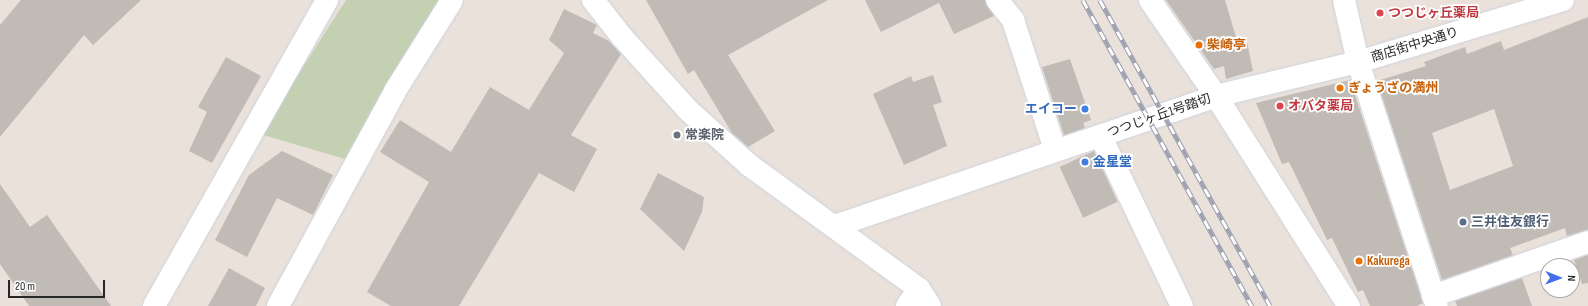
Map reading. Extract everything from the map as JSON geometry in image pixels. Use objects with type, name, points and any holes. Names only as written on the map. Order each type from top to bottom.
[{"type":"street","points":[[154,306],[327,0]]},
{"type":"street","points":[[278,306],[395,91],[452,0]]},
{"type":"street","points":[[594,0],[622,37],[688,110],[749,165],[835,226],[919,300]]},
{"type":"street","points":[[998,0],[1013,20],[1055,149]]},
{"type":"street","points":[[1150,0],[1216,96],[1349,306]]},
{"type":"street","points":[[1344,0],[1358,62],[1435,301],[1588,242]]},
{"type":"street","name":"商店街中央通り","points":[[1216,96],[1358,62],[1562,0]]},
{"type":"street","name":"つつじヶ丘1号踏切","points":[[835,226],[1055,149],[1101,137],[1216,96]]},
{"type":"street","points":[[1101,137],[1182,306]]},
{"type":"green space","points":[[346,0],[439,0],[345,159],[260,134]]},
{"type":"building","points":[[21,0],[141,0],[93,45],[84,35],[0,137],[0,25]]},
{"type":"building","points":[[646,0],[828,0],[728,55],[775,131],[748,147],[732,133],[694,70],[688,74]]},
{"type":"building","points":[[865,0],[985,0],[994,16],[954,34],[939,3],[881,32]]},
{"type":"building","points":[[1166,0],[1225,0],[1238,44],[1247,42],[1253,71],[1226,79],[1224,66],[1214,69]]},
{"type":"building","points":[[564,9],[597,25],[593,33],[609,41],[621,54],[571,135],[597,149],[574,192],[539,173],[459,306],[391,306],[367,292],[429,182],[380,152],[400,120],[451,152],[490,87],[529,110],[564,53],[549,40]]},
{"type":"building","points":[[1588,17],[1588,230],[1567,236],[1565,228],[1510,248],[1513,255],[1442,280],[1377,81],[1426,66],[1424,62],[1465,47],[1467,54],[1501,41],[1504,50]],"holes":[[[1494,109],[1513,166],[1450,190],[1432,133]]]},
{"type":"building","points":[[226,57],[261,76],[212,163],[189,151],[207,112],[198,107]]},
{"type":"building","points":[[1070,59],[1091,120],[1083,123],[1085,128],[1064,135],[1042,67]]},
{"type":"building","points":[[933,75],[942,102],[933,105],[947,146],[904,165],[873,94],[911,76],[913,82]]},
{"type":"building","points":[[1350,80],[1423,303],[1417,306],[1370,306],[1363,290],[1358,292],[1332,238],[1327,240],[1289,162],[1282,164],[1256,103]]},
{"type":"building","points":[[282,151],[333,175],[313,215],[277,198],[247,257],[215,240],[249,175]]},
{"type":"building","points":[[1094,151],[1118,202],[1083,218],[1060,167]]},
{"type":"building","points":[[658,173],[704,197],[702,212],[684,251],[640,209]]},
{"type":"building","points":[[0,184],[30,227],[47,215],[111,306],[29,306],[0,264]]},
{"type":"building","points":[[1588,255],[1588,283],[1582,284],[1580,278],[1580,258]]},
{"type":"building","points":[[229,268],[265,288],[256,306],[208,306]]},
{"type":"building","points":[[1522,278],[1532,306],[1457,306],[1455,301]]},
{"type":"railway","points":[[1083,0],[1252,306]]},
{"type":"railway","points":[[1100,0],[1270,306]]},
{"type":"place","name":"つつじヶ丘薬局","points":[[1380,13]]},
{"type":"place","name":"柴崎亭","points":[[1199,45]]},
{"type":"place","name":"ぎょうざの満州","points":[[1340,88]]},
{"type":"place","name":"オバタ薬局","points":[[1280,106]]},
{"type":"place","name":"エイコー","points":[[1085,109]]},
{"type":"place","name":"常楽院","points":[[677,135]]},
{"type":"place","name":"金星堂","points":[[1085,162]]},
{"type":"place","name":"三井住友銀行","points":[[1463,222]]},
{"type":"place","name":"Kakurega","points":[[1359,261]]}]
